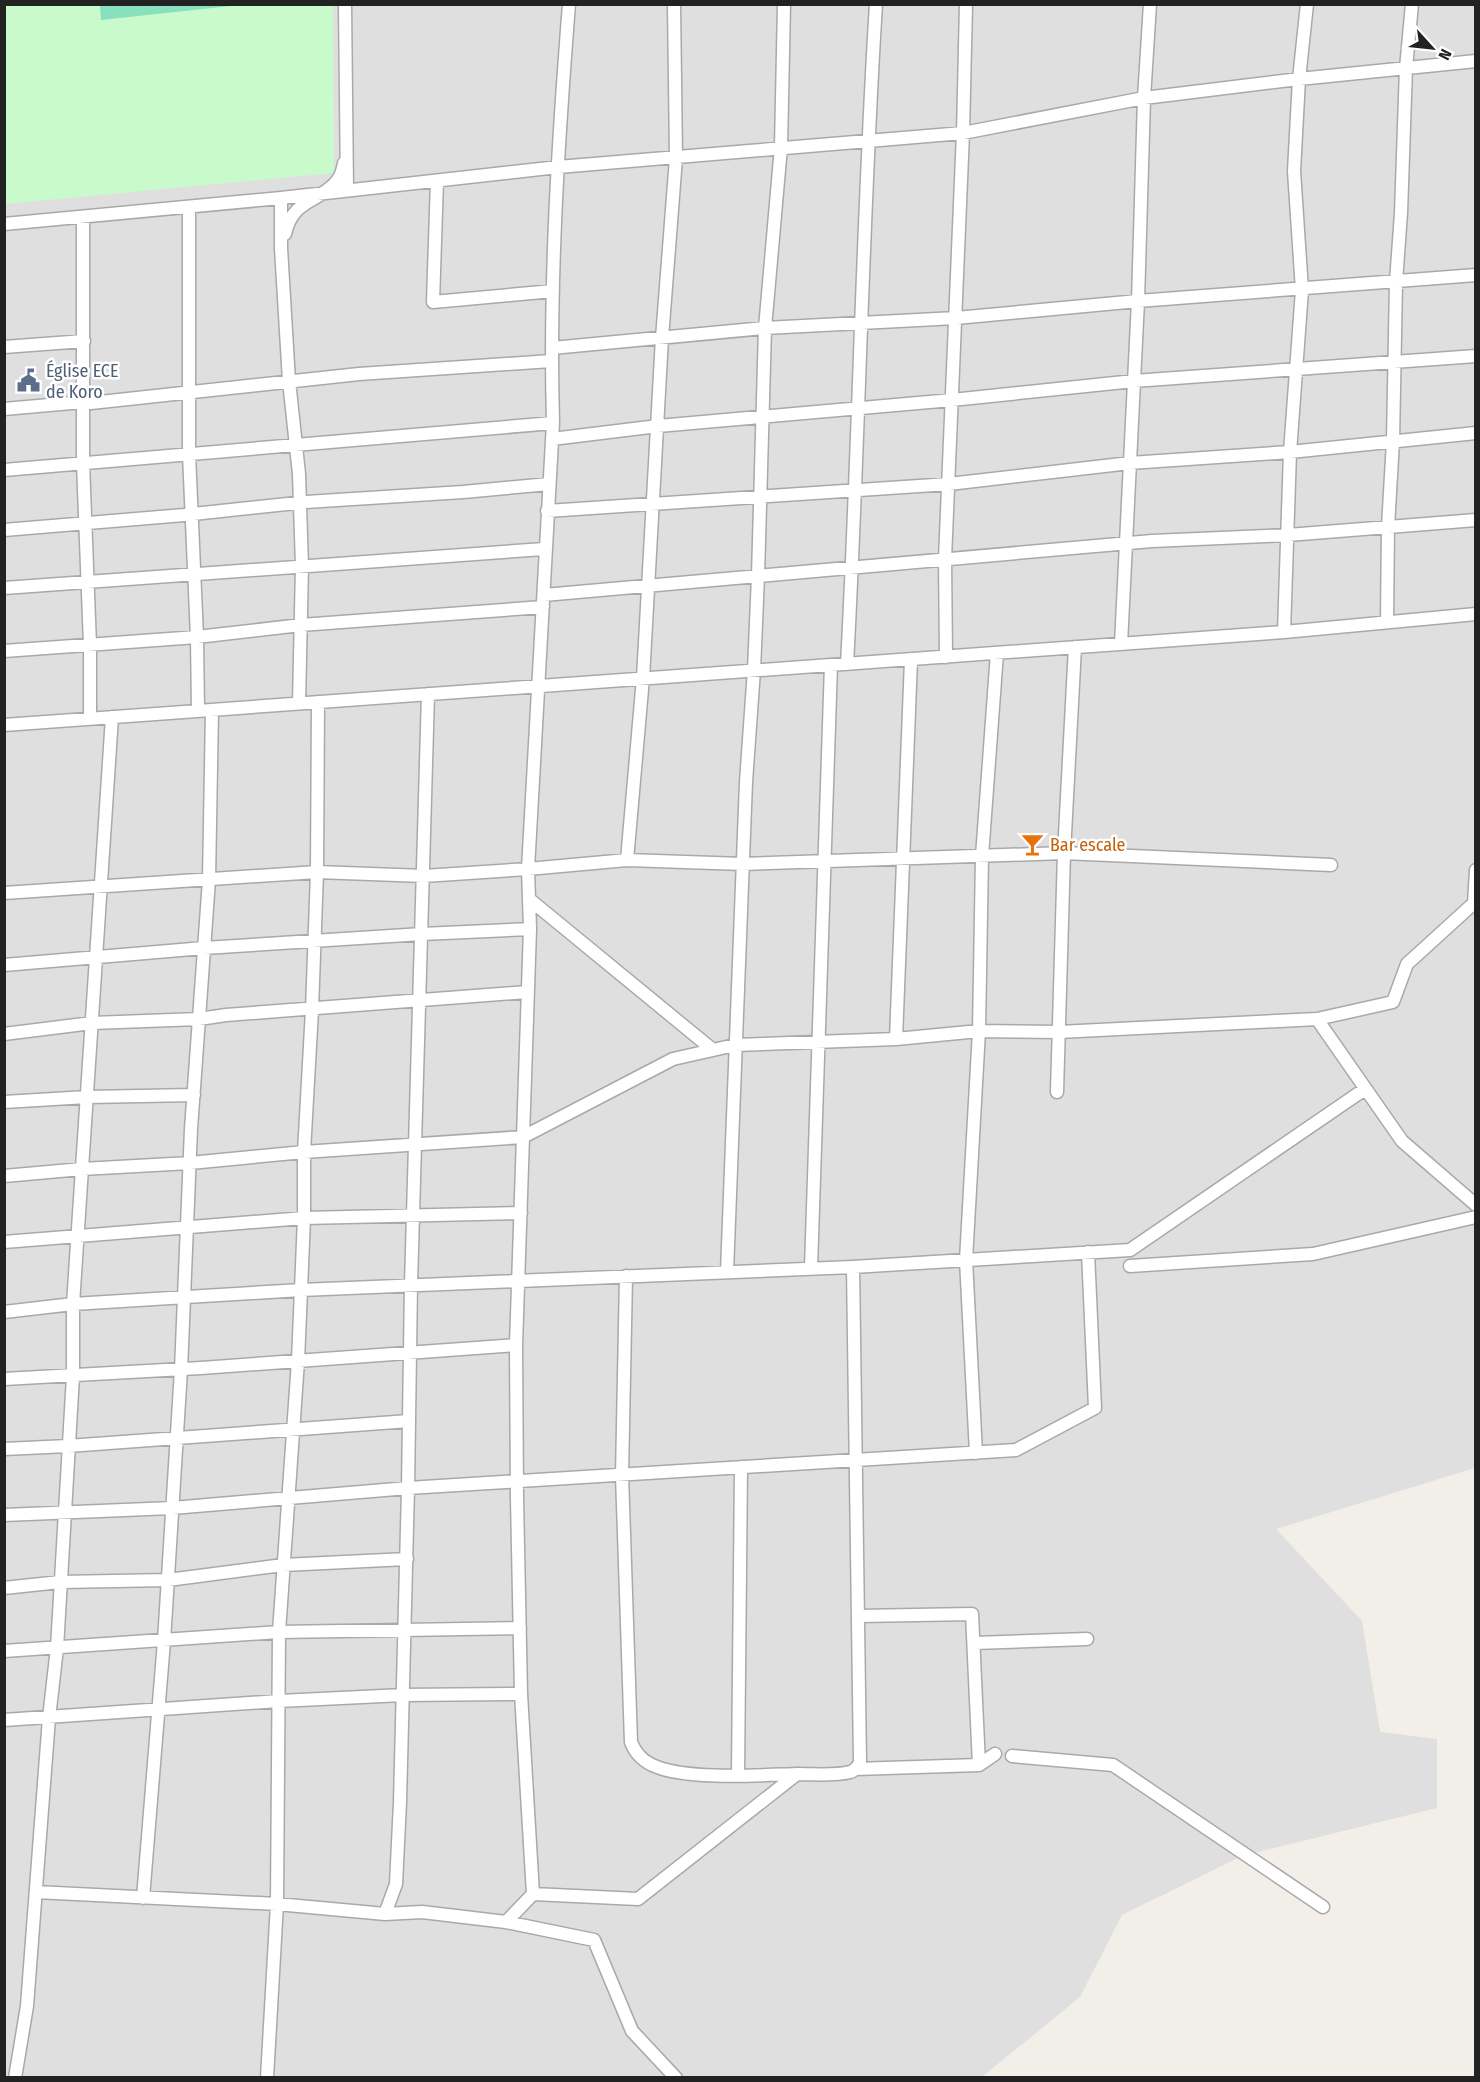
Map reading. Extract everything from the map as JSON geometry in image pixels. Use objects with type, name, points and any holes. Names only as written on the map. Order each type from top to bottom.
[{"type":"street","points":[[345,4],[347,190]]},
{"type":"street","points":[[506,1923],[533,1894],[521,1694],[516,1345],[530,929],[528,869],[537,686],[544,601],[544,549],[553,423],[551,354],[553,291],[558,168],[569,4]]},
{"type":"street","points":[[627,860],[643,678],[662,338],[675,158],[674,4]]},
{"type":"street","points":[[727,1272],[746,782],[758,576],[765,328],[781,147],[784,4]]},
{"type":"street","points":[[847,664],[860,408],[867,140],[876,4]]},
{"type":"street","points":[[946,657],[945,559],[963,133],[966,4]]},
{"type":"street","points":[[1121,644],[1150,4]]},
{"type":"street","points":[[1284,632],[1290,452],[1302,290],[1294,171],[1299,79],[1307,4]]},
{"type":"street","points":[[1387,622],[1396,282],[1406,68],[1412,4]]},
{"type":"street","points":[[4,224],[281,198],[558,168],[963,133],[1144,98],[1476,61]]},
{"type":"street","points":[[281,248],[292,215],[303,203],[337,181],[346,156]]},
{"type":"street","points":[[437,181],[433,302],[553,291]]},
{"type":"street","points":[[281,198],[281,248],[303,566],[299,703]]},
{"type":"street","points":[[189,207],[189,454],[198,711]]},
{"type":"street","points":[[83,217],[83,463],[90,645],[90,719]]},
{"type":"street","points":[[4,409],[91,403],[551,354],[662,338],[765,328],[956,318],[1138,301],[1476,275]]},
{"type":"street","points":[[4,347],[84,341]]},
{"type":"street","points":[[552,439],[658,426],[1134,381],[1476,356]]},
{"type":"street","points":[[4,470],[553,423]]},
{"type":"street","points":[[547,511],[949,484],[1130,463],[1290,452],[1476,433]]},
{"type":"street","points":[[4,530],[300,502],[549,484]]},
{"type":"street","points":[[4,651],[197,637],[544,601],[649,586],[945,559],[1125,543],[1288,535],[1476,520]]},
{"type":"street","points":[[4,588],[544,549]]},
{"type":"street","points":[[4,725],[1284,632],[1476,614]]},
{"type":"street","points":[[1057,1092],[1064,853],[1075,647]]},
{"type":"street","points":[[976,1453],[966,1260],[979,1031],[982,856],[997,653]]},
{"type":"street","points":[[896,1039],[911,660]]},
{"type":"street","points":[[811,1268],[831,665]]},
{"type":"street","points":[[386,1914],[396,1884],[403,1695],[411,1284],[428,694]]},
{"type":"street","points":[[267,2078],[277,1904],[279,1632],[298,1361],[304,1218],[304,1152],[312,1010],[317,872],[318,702]]},
{"type":"street","points":[[143,1898],[164,1641],[182,1370],[190,1163],[209,880],[212,710]]},
{"type":"street","points":[[15,2078],[27,2006],[49,1718],[57,1648],[73,1376],[73,1304],[112,717]]},
{"type":"street","points":[[4,893],[317,872],[424,876],[627,860],[743,864],[1064,853],[1331,865]]},
{"type":"street","points":[[4,1176],[523,1137],[673,1059],[735,1045],[896,1039],[979,1031],[1059,1032],[1317,1019],[1393,1002],[1407,964],[1474,903],[1476,870]]},
{"type":"street","points":[[528,899],[713,1050]]},
{"type":"street","points":[[4,965],[204,948],[530,929]]},
{"type":"street","points":[[4,1034],[92,1023],[199,1019],[527,992]]},
{"type":"street","points":[[1317,1019],[1402,1141],[1476,1205]]},
{"type":"street","points":[[4,1312],[73,1304],[301,1290],[853,1267],[1130,1250],[1365,1089]]},
{"type":"street","points":[[4,1102],[87,1097],[194,1095]]},
{"type":"street","points":[[4,1242],[304,1218],[521,1213]]},
{"type":"street","points":[[1130,1266],[1312,1254],[1476,1216]]},
{"type":"street","points":[[4,1515],[172,1508],[408,1488],[1016,1450],[1095,1408],[1088,1252]]},
{"type":"street","points":[[853,1267],[860,1763],[855,1769]]},
{"type":"street","points":[[627,1276],[622,1475],[631,1742],[635,1750],[643,1760],[658,1768],[680,1773],[738,1775],[839,1773],[855,1769],[979,1765],[995,1754]]},
{"type":"street","points":[[4,1379],[182,1370],[516,1345]]},
{"type":"street","points":[[4,1449],[409,1421]]},
{"type":"street","points":[[738,1775],[741,1467]]},
{"type":"street","points":[[4,1588],[60,1582],[168,1580],[283,1565],[406,1559]]},
{"type":"street","points":[[859,1616],[972,1614],[979,1765]]},
{"type":"street","points":[[4,1651],[279,1632],[520,1628]]},
{"type":"street","points":[[974,1642],[1087,1639]]},
{"type":"street","points":[[4,1720],[279,1701],[403,1695],[521,1694]]},
{"type":"street","points":[[1012,1755],[1113,1765],[1323,1907]]},
{"type":"street","points":[[533,1894],[638,1899],[797,1774]]},
{"type":"street","points":[[36,1892],[277,1904],[386,1914],[422,1912],[506,1923],[594,1940],[632,2031],[676,2078]]},
{"type":"shaded area","points":[[5,5],[1475,5],[1475,1468],[1276,1529],[1362,1621],[1380,1732],[1437,1739],[1437,1808],[1242,1856],[1122,1915],[1080,1997],[982,2077],[5,2078]]},
{"type":"green space","points":[[100,4],[240,4],[240,5],[101,20]]},
{"type":"green space","points":[[6,5],[333,5],[334,173],[5,204]]},
{"type":"place","name":"Église ECE de Koro","points":[[28,381]]},
{"type":"place","name":"Bar escale","points":[[1032,845]]}]
